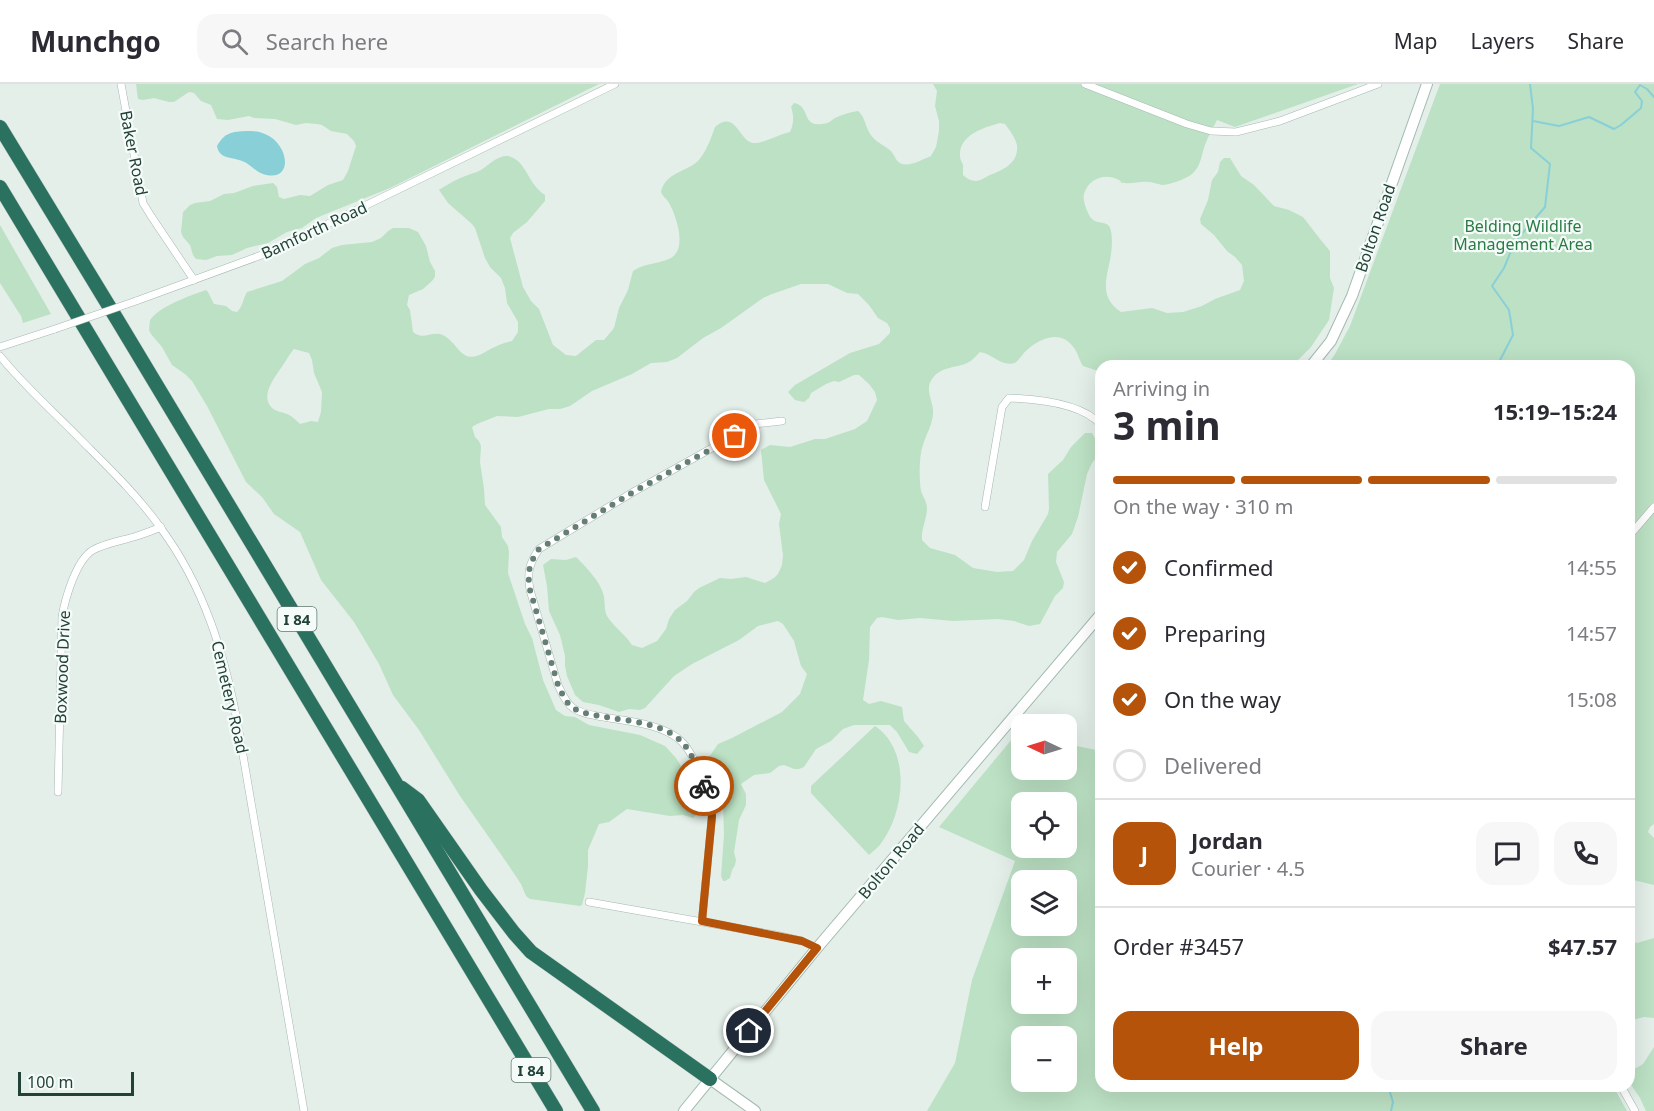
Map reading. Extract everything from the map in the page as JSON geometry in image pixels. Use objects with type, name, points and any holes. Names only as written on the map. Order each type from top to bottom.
[{"type":"highway","name":"I 84","points":[[0,127],[593,1111]]},
{"type":"highway","name":"I 84","points":[[0,188],[556,1111]]},
{"type":"highway","points":[[396,783],[418,800],[481,890],[531,952],[710,1079]]},
{"type":"street","name":"Baker Road","points":[[121,84],[143,202],[150,216],[194,280]]},
{"type":"street","name":"Bamforth Road","points":[[0,348],[270,252],[615,84]]},
{"type":"street","points":[[1085,84],[1187,124],[1211,131],[1236,132],[1281,121],[1378,84]]},
{"type":"street","name":"Bolton Road","points":[[1316,360],[1331,340],[1352,296],[1427,84]]},
{"type":"street","name":"Cemetery Road","points":[[0,356],[129,489],[160,527],[189,571],[208,613],[231,685],[304,1111]]},
{"type":"street","points":[[985,507],[1002,407],[1008,398],[1066,406],[1095,419]]},
{"type":"street","points":[[702,921],[712,816],[709,800],[690,754],[682,742],[656,727],[584,714],[572,707],[558,685],[528,576],[531,562],[539,549],[635,491],[755,424],[782,421]]},
{"type":"street","points":[[1635,529],[1654,507]]},
{"type":"street","name":"Boxwood Drive","points":[[58,792],[62,617],[65,597],[80,566],[91,551],[160,527]]},
{"type":"street","name":"Bolton Road","points":[[684,1111],[817,948],[1095,621]]},
{"type":"street","points":[[589,902],[793,939],[817,948]]},
{"type":"street","points":[[710,1079],[755,1111]]},
{"type":"street","points":[[1624,1092],[1635,1111]]},
{"type":"green space","points":[[136,84],[599,84],[390,188],[316,218],[302,228],[232,255],[217,256],[206,260],[196,259],[181,232],[183,212],[190,205],[210,201],[224,194],[253,186],[273,183],[277,187],[279,197],[284,199],[300,195],[310,196],[328,185],[343,180],[356,146],[347,134],[331,131],[317,124],[296,125],[275,119],[249,116],[228,120],[217,119],[211,105],[201,101],[194,93],[189,92],[174,102],[154,98],[138,99]]},
{"type":"green space","points":[[933,84],[1358,84],[1235,127],[1217,120],[1197,168],[1182,180],[1162,185],[1152,182],[1125,183],[1112,177],[1101,177],[1089,185],[1084,197],[1092,219],[1107,224],[1112,236],[1106,292],[1114,306],[1121,312],[1152,308],[1167,313],[1183,312],[1240,290],[1244,281],[1242,265],[1201,224],[1200,219],[1220,162],[1224,158],[1230,158],[1241,176],[1254,185],[1274,206],[1303,217],[1330,251],[1330,278],[1334,288],[1329,320],[1311,347],[1298,360],[1095,360],[1095,370],[1083,366],[1069,342],[1052,337],[1039,341],[1015,363],[1001,362],[980,352],[967,363],[943,370],[935,375],[929,388],[933,409],[932,418],[920,461],[921,491],[927,508],[922,540],[930,548],[955,555],[973,568],[997,572],[1013,571],[1024,560],[1048,514],[1048,474],[1085,433],[1092,433],[1095,438],[1095,459],[1087,474],[1072,534],[1057,552],[1056,562],[1064,582],[1063,588],[1055,596],[1040,624],[1029,626],[998,619],[953,621],[877,618],[870,627],[869,660],[863,700],[869,704],[881,701],[902,707],[904,721],[924,746],[917,754],[909,752],[890,725],[854,725],[843,729],[831,741],[816,749],[804,767],[794,769],[784,765],[770,773],[754,775],[741,784],[746,794],[746,805],[739,820],[734,852],[735,865],[730,878],[725,881],[721,876],[724,835],[723,805],[709,765],[709,757],[718,744],[782,712],[800,694],[807,674],[801,666],[794,641],[783,624],[778,621],[758,626],[739,640],[674,676],[645,708],[619,712],[583,702],[575,695],[567,676],[560,635],[549,611],[543,565],[551,559],[566,560],[576,557],[600,586],[606,613],[610,620],[632,645],[642,648],[657,641],[675,610],[699,588],[720,578],[746,577],[765,583],[774,578],[782,565],[779,524],[781,514],[764,480],[761,450],[770,445],[790,447],[815,439],[825,439],[855,429],[867,421],[877,400],[875,392],[859,375],[826,384],[811,393],[804,402],[795,400],[788,392],[795,385],[850,353],[879,344],[890,333],[890,328],[887,323],[878,318],[858,294],[847,293],[828,284],[801,284],[763,298],[677,358],[667,362],[651,363],[592,391],[570,406],[518,417],[497,416],[472,427],[481,446],[480,462],[485,505],[501,527],[502,537],[508,546],[508,573],[532,638],[543,680],[556,710],[589,725],[640,735],[665,746],[687,776],[689,792],[697,809],[697,814],[693,818],[627,809],[609,822],[599,824],[588,850],[582,905],[530,899],[460,796],[419,730],[393,695],[379,664],[354,622],[321,580],[300,532],[274,514],[262,497],[246,482],[192,381],[172,365],[162,347],[151,334],[150,320],[168,306],[206,290],[214,304],[226,306],[237,312],[247,292],[282,281],[332,248],[372,242],[393,228],[409,228],[418,232],[435,271],[432,281],[423,289],[409,295],[407,305],[410,310],[413,332],[423,336],[443,335],[463,354],[473,357],[512,341],[518,332],[518,322],[507,303],[501,278],[485,258],[475,228],[448,203],[439,190],[477,172],[496,159],[507,156],[519,162],[537,188],[545,195],[545,201],[510,238],[523,287],[539,309],[553,345],[566,355],[576,356],[596,340],[604,340],[614,328],[633,271],[675,255],[679,241],[678,225],[672,209],[661,192],[663,186],[671,177],[700,159],[715,127],[722,122],[733,124],[748,141],[757,143],[790,132],[793,120],[791,107],[794,103],[803,108],[808,119],[815,124],[826,123],[858,111],[873,138],[890,150],[899,162],[908,164],[931,156],[936,147],[939,121],[935,106],[937,91]],"holes":[[[1000,123],[1005,124],[1017,145],[1013,161],[1005,168],[978,181],[963,175],[961,148],[968,137],[987,127]],[[294,349],[309,353],[322,392],[321,412],[318,422],[300,424],[289,415],[272,408],[267,397],[276,375]]]},
{"type":"green space","name":"Belding Wildlife Management Area","points":[[1440,84],[1654,84],[1654,824],[1648,832],[1654,838],[1654,885],[1635,880],[1635,360],[1331,360],[1350,326]]},
{"type":"green space","points":[[0,225],[51,314],[23,323],[0,283]]},
{"type":"green space","points":[[875,726],[887,737],[895,751],[901,783],[895,817],[888,833],[869,855],[811,793],[811,786]]},
{"type":"green space","points":[[1011,740],[1011,780],[1077,780],[1077,746],[1095,750],[1095,1092],[1616,1092],[1627,1111],[927,1111],[955,1063],[972,980],[1011,872],[1011,936],[1077,936],[1077,870],[1012,870],[1015,861],[939,827]]},
{"type":"green space","points":[[1654,938],[1654,1018],[1635,1019],[1635,942]]},
{"type":"green space","points":[[1654,1047],[1654,1111],[1646,1111],[1635,1091],[1635,1069],[1643,1064]]},
{"type":"water","points":[[246,131],[265,134],[280,146],[285,162],[280,173],[273,176],[263,174],[243,161],[220,153],[217,146],[226,135]]},
{"type":"waterway","points":[[1500,360],[1513,335],[1509,310],[1492,286],[1504,268],[1519,237],[1545,207],[1550,164],[1531,148],[1533,109],[1530,84]]},
{"type":"waterway","points":[[1533,121],[1559,126],[1589,117],[1614,129],[1641,108],[1642,101],[1635,92],[1640,85],[1654,97]]},
{"type":"waterway","points":[[1390,1092],[1393,1102],[1391,1111]]},
{"type":"way so far","points":[[704,786],[690,754],[682,742],[670,733],[656,727],[584,714],[572,707],[558,685],[528,576],[531,562],[539,549],[635,491],[735,436]]},
{"type":"route","points":[[704,786],[712,816],[702,921],[776,934],[817,948],[749,1031]]}]
